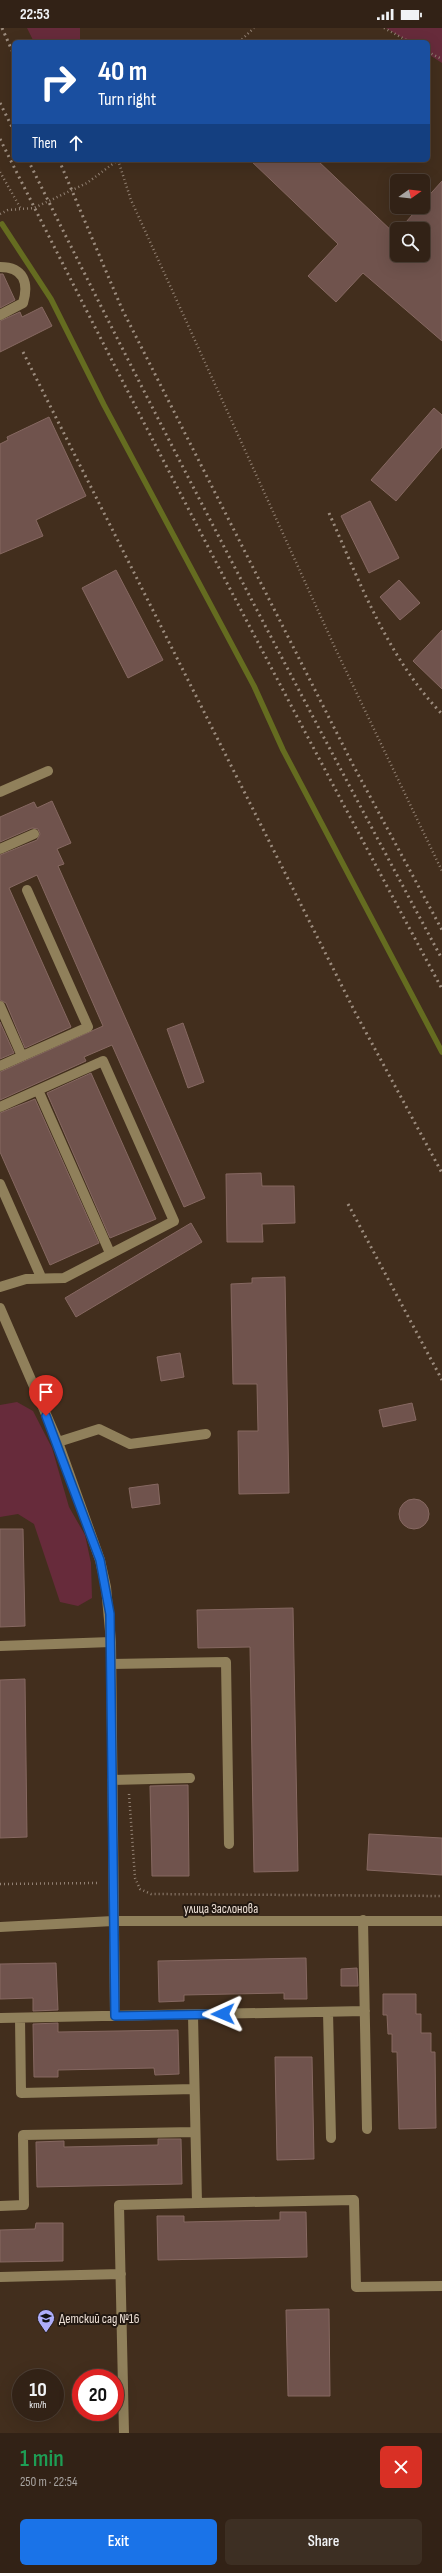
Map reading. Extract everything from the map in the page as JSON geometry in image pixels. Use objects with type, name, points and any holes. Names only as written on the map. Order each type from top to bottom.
[{"type":"street","points":[[0,267],[16,270],[23,277],[27,291],[23,303],[0,315]]},
{"type":"street","points":[[0,792],[48,771]]},
{"type":"street","points":[[0,849],[34,834]]},
{"type":"street","points":[[0,1066],[88,1027],[27,890]]},
{"type":"street","points":[[0,1006],[22,1056]]},
{"type":"street","points":[[0,1107],[103,1061],[174,1221],[64,1278],[41,1277],[13,1282],[0,1287]]},
{"type":"street","points":[[38,1090],[110,1253]]},
{"type":"street","points":[[0,1184],[41,1277]]},
{"type":"street","points":[[0,1308],[58,1442],[100,1560],[106,1587],[111,1642],[112,1882],[115,2016]]},
{"type":"street","points":[[58,1442],[99,1429],[130,1444],[206,1434]]},
{"type":"street","points":[[0,1646],[111,1642]]},
{"type":"street","points":[[111,1664],[226,1662],[229,1844]]},
{"type":"street","points":[[112,1780],[190,1778]]},
{"type":"street","points":[[363,1920],[368,2129]]},
{"type":"street","name":"улица Заслонова","points":[[0,1926],[113,1921],[442,1921]]},
{"type":"street","points":[[0,2018],[365,2011]]},
{"type":"street","points":[[328,2012],[331,2138]]},
{"type":"street","points":[[193,2015],[197,2204]]},
{"type":"street","points":[[20,2018],[21,2093],[194,2089]]},
{"type":"street","points":[[0,2206],[24,2205],[22,2135],[196,2132]]},
{"type":"street","points":[[124,2433],[119,2205],[354,2200],[356,2288],[442,2286]]},
{"type":"street","points":[[0,2277],[121,2274]]},
{"type":"path","points":[[241,40],[254,28]]},
{"type":"path","points":[[384,28],[406,40]]},
{"type":"path","points":[[430,53],[442,59]]},
{"type":"path","points":[[0,214],[21,209],[34,208],[87,183],[115,162]]},
{"type":"path","points":[[119,162],[131,200],[336,650],[442,871]]},
{"type":"path","points":[[0,172],[21,209]]},
{"type":"path","points":[[128,1779],[135,1878],[140,1889],[152,1894],[164,1896],[442,1896]]},
{"type":"path","points":[[0,1884],[112,1882],[135,1878]]},
{"type":"shaded area","points":[[27,28],[80,28],[80,40],[33,40]]},
{"type":"shaded area","points":[[386,28],[442,28],[442,63],[430,55],[430,40],[406,40]]},
{"type":"shaded area","points":[[17,1402],[33,1411],[52,1448],[69,1507],[85,1535],[91,1563],[92,1598],[78,1606],[60,1602],[34,1524],[18,1514],[0,1517],[0,1405]]},
{"type":"building","points":[[252,162],[319,162],[390,229],[390,262],[430,262],[430,222],[406,222],[413,214],[430,214],[430,194],[442,181],[442,341],[363,273],[336,302],[308,276],[338,244]]},
{"type":"building","points":[[0,274],[3,274],[15,300],[0,308]]},
{"type":"building","points":[[42,307],[52,326],[0,352],[0,321],[20,312],[22,317]]},
{"type":"building","points":[[434,408],[442,415],[442,447],[396,501],[371,480]]},
{"type":"building","points":[[49,417],[86,496],[36,520],[43,536],[0,554],[0,444],[8,440],[7,437]]},
{"type":"building","points":[[370,501],[399,558],[369,573],[341,516]]},
{"type":"building","points":[[116,570],[163,660],[128,678],[82,588]]},
{"type":"building","points":[[399,580],[420,603],[400,620],[380,597]]},
{"type":"building","points":[[442,630],[442,689],[413,661]]},
{"type":"building","points":[[52,801],[71,843],[57,849],[64,864],[58,866],[205,1198],[184,1207],[112,1045],[84,1057],[86,1061],[0,1100],[0,1072],[103,1026],[37,875],[9,888],[71,1027],[25,1048],[6,1003],[0,1000],[0,855],[37,840],[40,834],[38,829],[32,828],[0,842],[0,817],[34,802],[37,808]]},
{"type":"building","points":[[0,1022],[14,1053],[0,1059]]},
{"type":"building","points":[[183,1023],[204,1082],[188,1088],[167,1029]]},
{"type":"building","points":[[91,1073],[156,1219],[110,1238],[47,1093]]},
{"type":"building","points":[[35,1099],[99,1243],[50,1265],[0,1152],[0,1113]]},
{"type":"building","points":[[261,1173],[262,1186],[294,1186],[295,1223],[262,1224],[263,1242],[227,1242],[226,1174]]},
{"type":"building","points":[[191,1223],[202,1242],[76,1317],[65,1298]]},
{"type":"building","points":[[285,1277],[289,1493],[239,1494],[238,1431],[258,1431],[257,1384],[233,1384],[231,1284],[252,1283],[252,1278]]},
{"type":"building","points":[[180,1353],[184,1377],[161,1381],[157,1357]]},
{"type":"building","points":[[412,1403],[416,1420],[383,1427],[379,1410]]},
{"type":"building","points":[[158,1484],[160,1504],[132,1508],[129,1488]]},
{"type":"building","points":[[414,1499],[425,1503],[429,1514],[425,1525],[414,1529],[403,1525],[399,1514],[403,1503]]},
{"type":"building","points":[[0,1529],[23,1529],[25,1626],[0,1627]]},
{"type":"building","points":[[293,1608],[298,1871],[254,1872],[250,1647],[198,1648],[197,1610]]},
{"type":"building","points":[[25,1679],[27,1837],[0,1838],[0,1680]]},
{"type":"building","points":[[188,1785],[189,1876],[152,1876],[150,1786]]},
{"type":"building","points":[[369,1834],[442,1838],[442,1875],[367,1870]]},
{"type":"building","points":[[306,1958],[307,1999],[284,1999],[284,1993],[232,1994],[184,1995],[184,2001],[159,2002],[158,1961]]},
{"type":"building","points":[[56,1963],[58,2010],[33,2011],[33,1998],[0,1999],[0,1964]]},
{"type":"building","points":[[357,1968],[358,1986],[341,1986],[341,1969]]},
{"type":"building","points":[[383,1994],[416,1994],[416,2014],[421,2014],[421,2033],[431,2033],[431,2052],[435,2052],[436,2128],[399,2129],[397,2052],[392,2052],[392,2034],[388,2034],[387,2015],[383,2015]]},
{"type":"building","points":[[58,2023],[58,2032],[178,2030],[179,2074],[155,2075],[154,2068],[58,2070],[58,2077],[34,2077],[33,2024]]},
{"type":"building","points":[[275,2057],[312,2057],[314,2159],[277,2160]]},
{"type":"building","points":[[158,2139],[181,2139],[182,2184],[37,2187],[36,2142],[64,2141],[64,2147],[158,2145]]},
{"type":"building","points":[[280,2212],[306,2212],[307,2257],[158,2260],[157,2216],[184,2216],[184,2222],[280,2220]]},
{"type":"building","points":[[36,2223],[63,2223],[63,2261],[0,2262],[0,2230],[35,2229]]},
{"type":"building","points":[[329,2309],[330,2396],[288,2396],[286,2310]]},
{"type":"waterway","points":[[2,224],[51,299],[104,405],[254,686],[283,750],[442,1052]]},
{"type":"railway","points":[[2,28],[12,50]]},
{"type":"railway","points":[[0,103],[12,127]]},
{"type":"railway","points":[[0,139],[218,566],[442,989]]},
{"type":"railway","points":[[29,162],[232,561],[336,761],[442,959]]},
{"type":"railway","points":[[60,162],[122,309],[352,763],[442,930]]},
{"type":"railway","points":[[23,352],[355,1012],[442,1173]]},
{"type":"railway","points":[[329,513],[364,593],[391,644],[406,669],[442,714]]},
{"type":"railway","points":[[348,1204],[442,1380]]},
{"type":"place","name":"Детский сад №16","points":[[46,2333]]},
{"type":"route","points":[[46,1416],[58,1442],[100,1560],[110,1614],[115,2016],[223,2014]]}]
